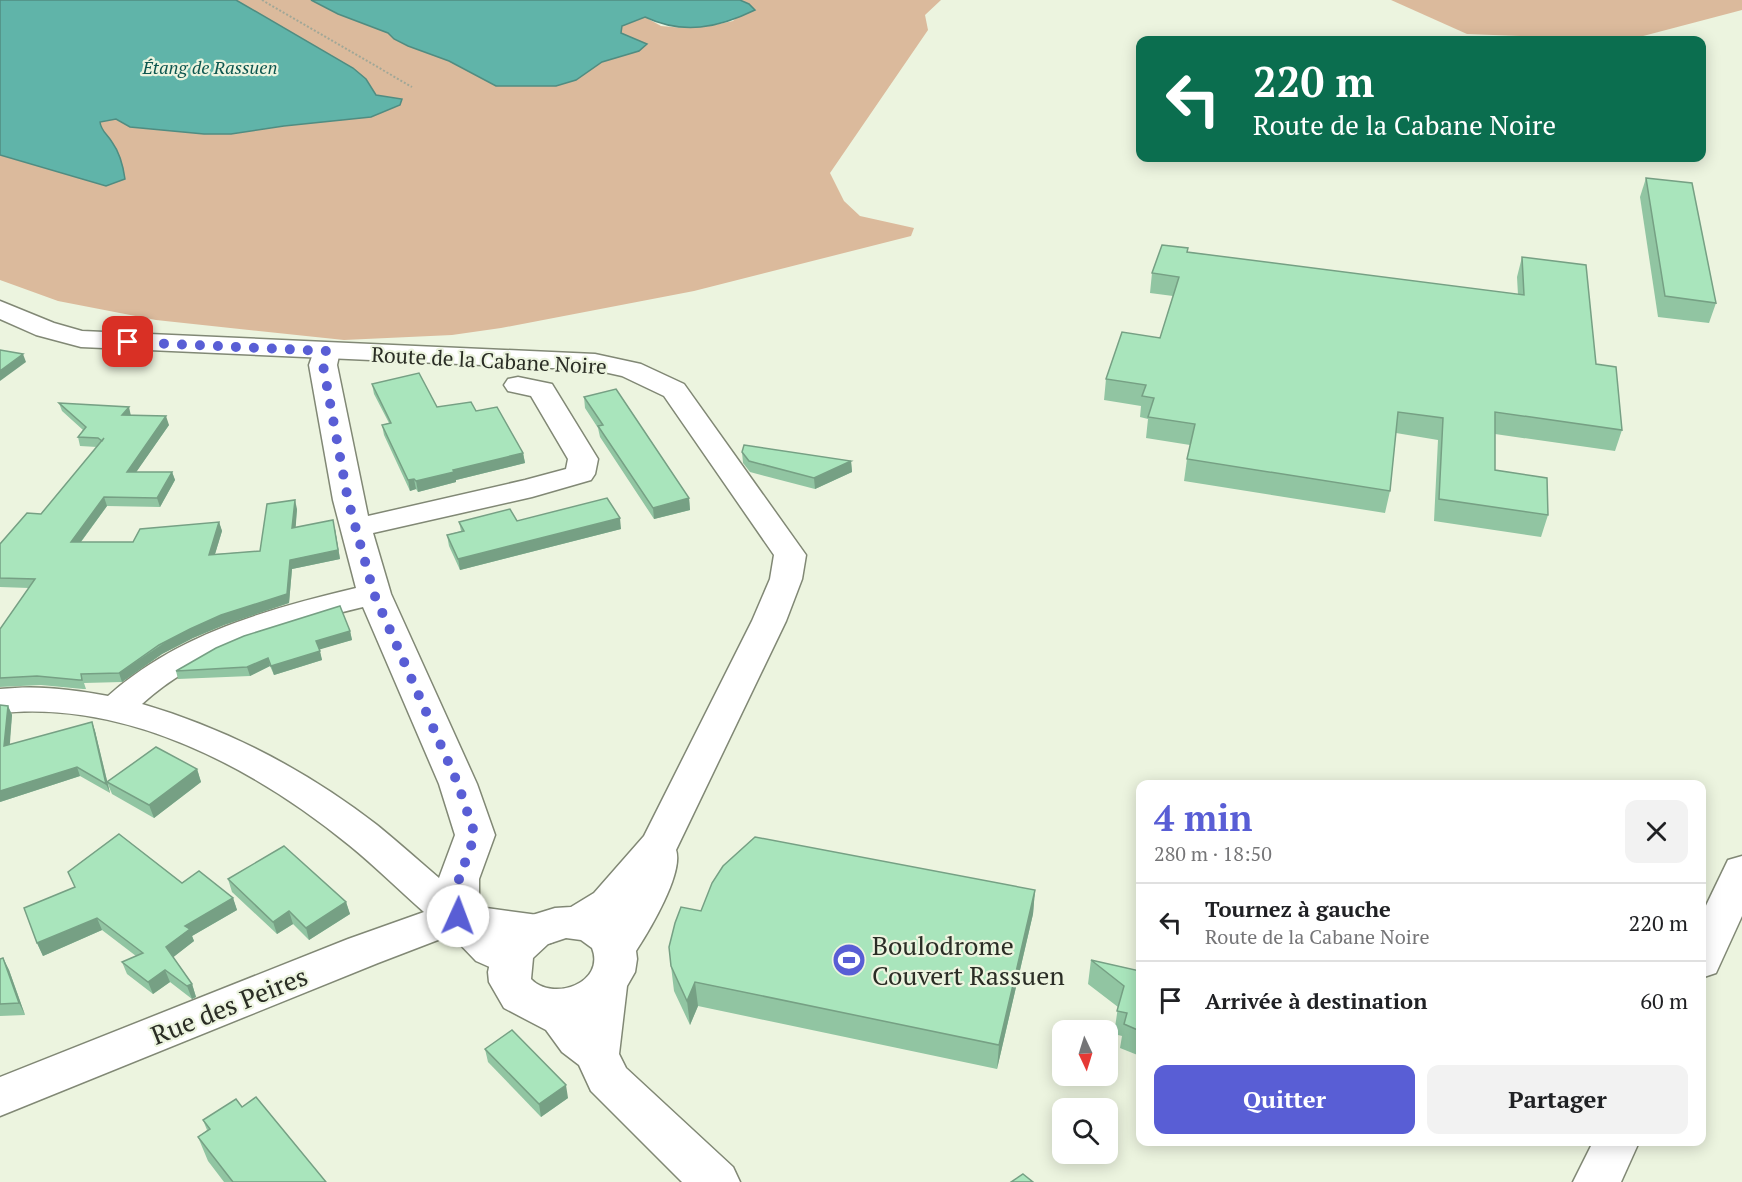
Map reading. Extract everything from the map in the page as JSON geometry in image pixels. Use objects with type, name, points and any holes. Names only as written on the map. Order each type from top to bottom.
[{"type":"street","name":"Route de la Cabane Noire","points":[[0,309],[45,329],[81,339],[326,351],[525,357],[595,362],[638,373],[674,390],[790,555],[786,579],[769,621],[659,845],[608,904],[542,938]]},
{"type":"street","points":[[326,351],[323,365],[348,500],[374,594],[458,784],[475,835],[459,879],[458,916]]},
{"type":"street","points":[[355,528],[532,488],[580,474],[583,459],[542,390],[518,385]]},
{"type":"street","points":[[114,711],[145,682],[219,640],[321,607],[374,594]]},
{"type":"street","points":[[0,701],[34,697],[75,701],[154,720],[225,749],[272,772],[350,825],[458,916],[542,938],[599,930],[610,967],[597,1054]]},
{"type":"street","name":"Route de la Cabane Noire","points":[[610,967],[653,884],[659,845]]},
{"type":"street","points":[[1706,950],[1742,871]]},
{"type":"street","name":"Rue des Peires","points":[[0,1097],[363,951],[458,916]]},
{"type":"street","points":[[542,938],[509,981],[517,994],[525,1000],[550,1008],[562,1018],[578,1039],[597,1054],[606,1077],[674,1146],[716,1182]]},
{"type":"street","points":[[550,1008],[581,1003],[610,967]]},
{"type":"street","points":[[1597,1182],[1614,1146]]},
{"type":"path","points":[[262,0],[412,87]]},
{"type":"shaded area","points":[[236,0],[311,0],[338,14],[388,33],[408,46],[449,61],[497,86],[589,70],[602,62],[646,44],[621,33],[622,25],[645,17],[661,26],[684,28],[733,21],[749,4],[740,0],[941,0],[925,15],[928,30],[830,173],[844,201],[860,216],[914,228],[911,236],[694,291],[501,328],[452,335],[344,340],[156,320],[58,301],[0,280],[0,155],[58,172],[110,139],[101,130],[99,122],[116,119],[131,127],[204,134],[231,134],[326,120],[348,120],[402,99],[376,95],[366,79],[353,68]]},
{"type":"shaded area","points":[[1391,0],[1742,0],[1742,10],[1643,36],[1467,34]]},
{"type":"water","name":"Étang de Rassuen","points":[[0,0],[236,0],[353,68],[366,79],[376,95],[402,99],[400,105],[371,117],[231,134],[204,134],[130,127],[116,119],[100,122],[119,155],[125,179],[106,186],[0,155]]},
{"type":"water","points":[[311,0],[740,0],[755,10],[728,21],[700,27],[673,26],[645,17],[622,26],[621,33],[647,44],[639,51],[602,62],[576,80],[556,86],[496,86],[449,61],[408,46],[388,33],[338,14]]},
{"type":"building","points":[[1646,178],[1692,183],[1716,303],[1665,296]]},
{"type":"building","points":[[1162,245],[1188,248],[1187,252],[1524,295],[1522,257],[1586,265],[1596,364],[1616,367],[1622,430],[1495,412],[1495,470],[1547,478],[1548,515],[1439,499],[1443,418],[1398,412],[1390,491],[1187,459],[1195,424],[1148,417],[1154,398],[1142,396],[1146,385],[1106,379],[1122,332],[1160,338],[1179,277],[1152,273]]},
{"type":"building","points":[[0,350],[23,354],[0,371]]},
{"type":"building","points":[[419,373],[437,407],[471,402],[476,411],[497,407],[523,453],[416,481],[408,480],[382,425],[391,423],[372,384]]},
{"type":"building","points":[[616,389],[689,498],[653,508],[598,426],[603,425],[584,397]]},
{"type":"building","points":[[59,403],[129,407],[122,415],[166,416],[127,472],[172,472],[157,498],[104,497],[71,542],[133,542],[140,529],[219,522],[209,555],[260,551],[267,504],[295,500],[292,528],[333,520],[338,550],[290,560],[287,594],[221,615],[190,629],[159,645],[119,673],[81,674],[82,680],[37,676],[0,678],[0,629],[35,579],[0,578],[0,544],[27,513],[41,514],[102,441],[98,438],[78,437],[86,427]]},
{"type":"building","points":[[744,445],[851,461],[814,478],[749,461],[742,452]]},
{"type":"building","points":[[607,498],[620,518],[458,559],[447,535],[464,531],[459,522],[510,509],[517,521]]},
{"type":"building","points":[[340,606],[350,631],[316,641],[320,651],[271,666],[268,658],[247,667],[176,671],[216,648],[244,636]]},
{"type":"building","points":[[0,705],[8,706],[4,746],[92,722],[106,784],[77,767],[0,791]]},
{"type":"building","points":[[156,747],[197,769],[149,805],[107,782]]},
{"type":"building","points":[[119,834],[182,883],[199,871],[233,898],[185,926],[190,929],[166,947],[192,984],[187,986],[165,970],[148,982],[122,962],[143,953],[97,918],[37,943],[24,908],[75,887],[68,872]]},
{"type":"building","name":"Boulodrome Couvert Rassuen","points":[[755,837],[1035,890],[999,1045],[695,982],[687,1001],[671,966],[669,947],[681,907],[701,911],[712,883],[723,866]]},
{"type":"building","points":[[284,846],[346,902],[306,928],[289,911],[273,922],[228,879]]},
{"type":"building","points":[[3,958],[19,1003],[0,1004],[0,959]]},
{"type":"building","points":[[1091,960],[1136,970],[1136,1029],[1124,1024],[1127,1013],[1117,1011],[1124,986]]},
{"type":"building","points":[[512,1030],[566,1085],[539,1104],[485,1049]]},
{"type":"building","points":[[256,1097],[326,1182],[233,1182],[198,1137],[210,1129],[203,1120],[236,1099],[242,1107]]},
{"type":"building","points":[[1023,1174],[1033,1182],[1011,1182]]},
{"type":"place","name":"Boulodrome Couvert Rassuen","points":[[849,960]]},
{"type":"route","points":[[128,342],[326,351],[323,365],[341,451],[348,500],[374,594],[458,784],[475,835],[459,879],[458,916]]}]
